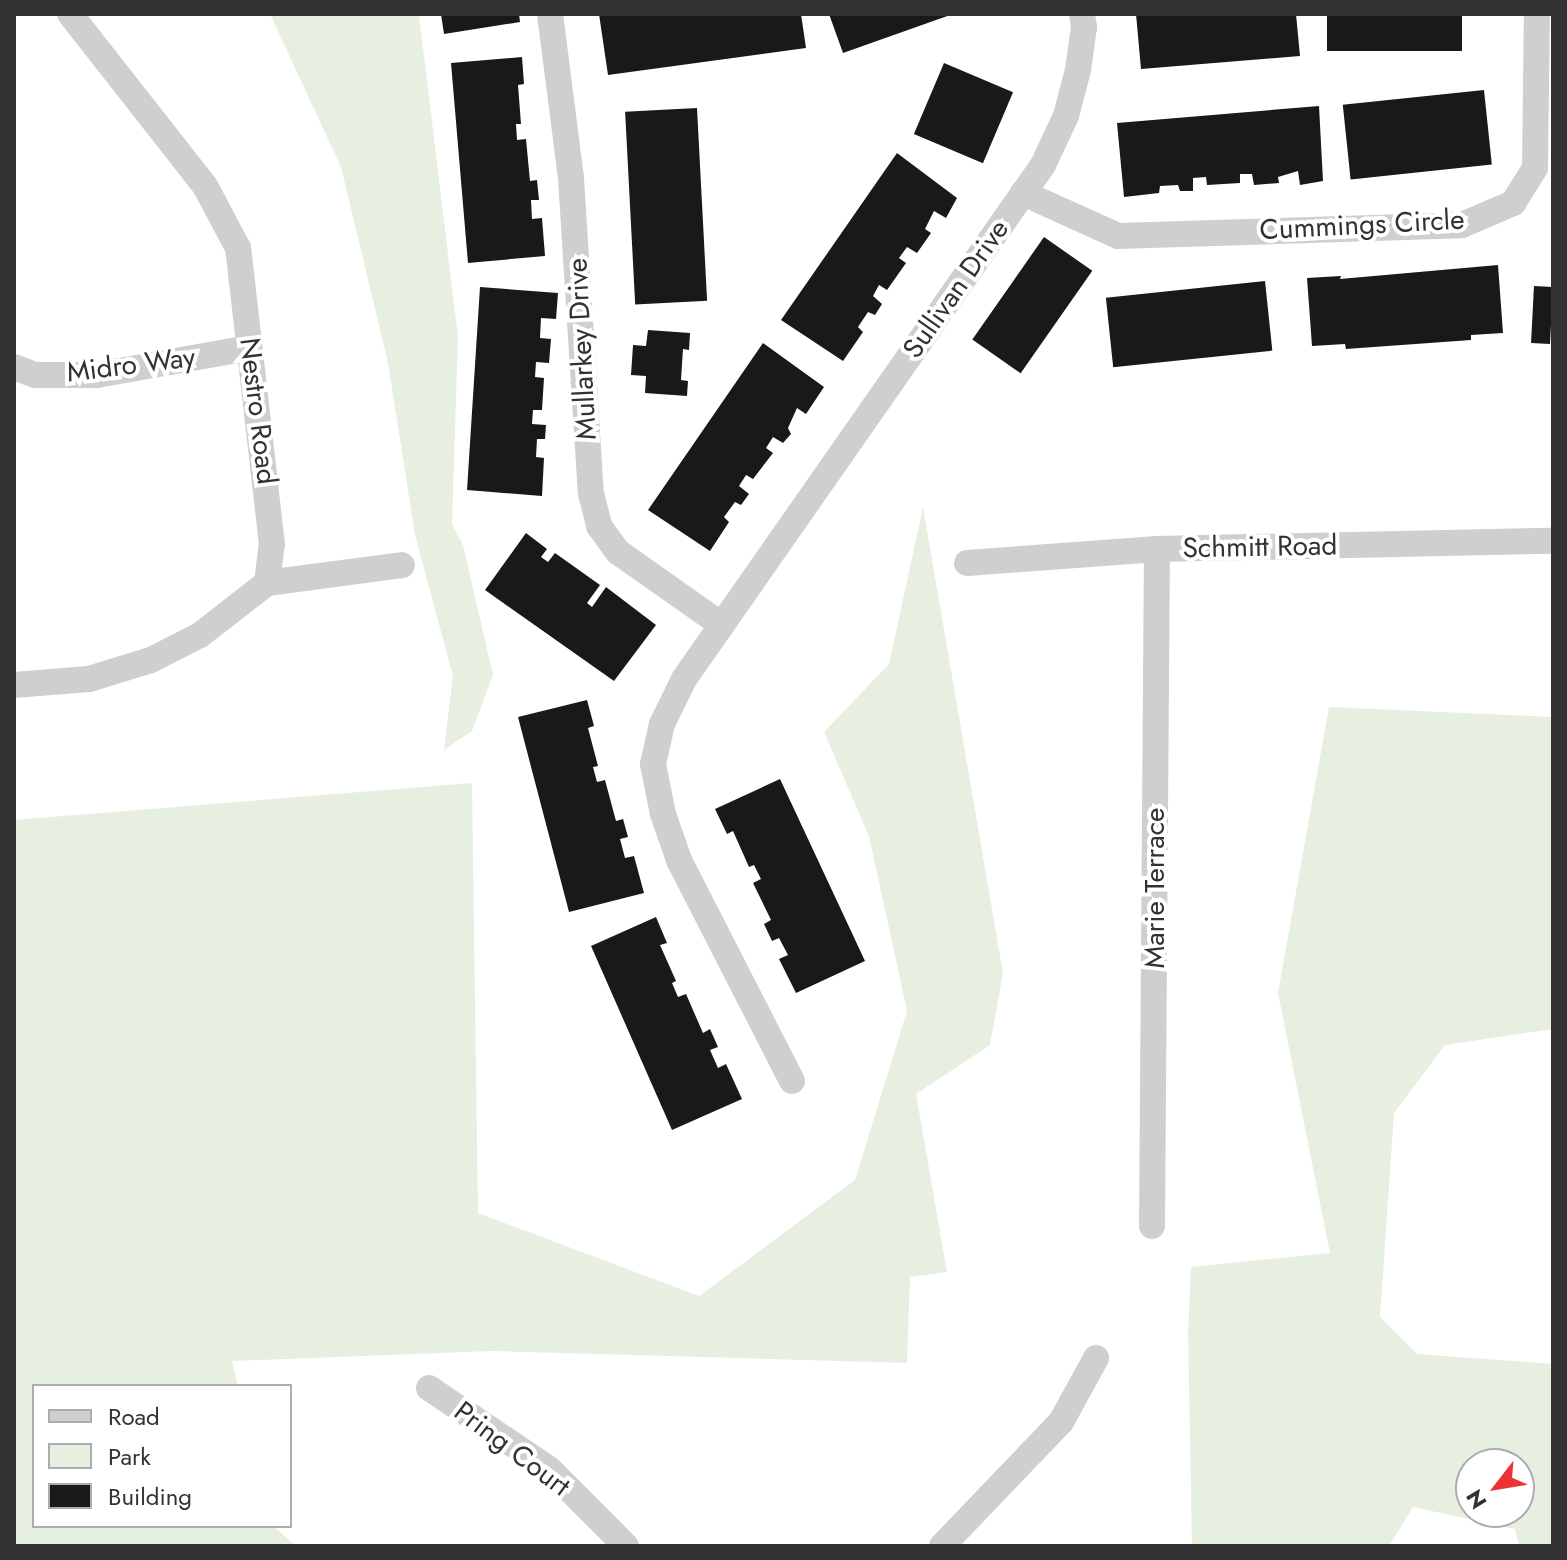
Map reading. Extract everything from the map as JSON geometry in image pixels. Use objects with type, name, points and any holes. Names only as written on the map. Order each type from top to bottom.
[{"type":"street","name":"Nestro Road","points":[[70,14],[205,186],[238,248],[270,504],[272,545],[267,583]]},
{"type":"street","name":"Mullarkey Drive","points":[[550,14],[571,178],[591,493],[599,526],[618,552],[722,625]]},
{"type":"street","name":"Sullivan Drive","points":[[722,625],[1043,165],[1066,116],[1078,70],[1084,27],[1082,14]]},
{"type":"street","name":"Cummings Circle","points":[[1023,193],[1118,236],[1462,225],[1513,203],[1535,168],[1537,14]]},
{"type":"street","name":"Midro Way","points":[[14,367],[35,375],[97,375],[249,348]]},
{"type":"street","name":"Schmitt Road","points":[[967,563],[1157,549],[1553,541]]},
{"type":"street","name":"Marie Terrace","points":[[1152,1226],[1157,549]]},
{"type":"street","points":[[14,685],[89,679],[151,660],[200,635],[267,583],[402,565]]},
{"type":"street","points":[[722,625],[684,679],[667,713],[653,764],[663,814],[679,860],[792,1081]]},
{"type":"street","points":[[942,1546],[1061,1422],[1096,1358]]},
{"type":"street","name":"Pring Court","points":[[429,1388],[549,1469],[626,1546]]},
{"type":"green space","points":[[270,14],[419,14],[458,337],[452,524],[463,545],[493,675],[472,731],[444,750],[453,676],[415,535],[388,363],[341,167]]},
{"type":"green space","points":[[923,507],[1003,973],[990,1045],[916,1094],[947,1272],[910,1277],[907,1363],[492,1351],[232,1361],[238,1384],[32,1384],[32,1528],[275,1528],[296,1546],[14,1546],[14,820],[472,783],[478,1213],[699,1296],[855,1180],[907,1011],[869,836],[824,732],[889,664]]},
{"type":"green space","points":[[1329,707],[1553,717],[1553,1029],[1445,1045],[1394,1113],[1380,1317],[1417,1354],[1553,1364],[1553,1546],[1519,1546],[1515,1529],[1510,1528],[1535,1528],[1535,1448],[1455,1448],[1455,1516],[1413,1507],[1389,1546],[1192,1546],[1188,1332],[1191,1267],[1330,1253],[1278,993]]},
{"type":"building","points":[[441,14],[519,14],[520,22],[444,34]]},
{"type":"building","points":[[599,14],[801,14],[806,48],[608,75]]},
{"type":"building","points":[[829,14],[953,14],[843,53]]},
{"type":"building","points":[[1136,14],[1296,14],[1300,56],[1141,69]]},
{"type":"building","points":[[1327,14],[1462,14],[1462,51],[1327,51]]},
{"type":"building","points":[[522,57],[524,84],[518,85],[521,124],[516,124],[517,140],[526,139],[530,181],[537,180],[539,200],[531,200],[532,219],[542,218],[545,256],[468,263],[451,63]]},
{"type":"building","points":[[944,63],[1013,92],[983,163],[914,134]]},
{"type":"building","points":[[1484,90],[1492,165],[1351,179],[1343,105]]},
{"type":"building","points":[[1319,106],[1323,181],[1300,185],[1298,171],[1278,177],[1279,183],[1254,185],[1252,174],[1240,174],[1240,183],[1207,185],[1206,177],[1193,178],[1193,191],[1180,191],[1178,185],[1160,186],[1159,193],[1124,197],[1117,123]]},
{"type":"building","points":[[697,108],[707,301],[635,305],[625,112]]},
{"type":"building","points":[[897,153],[957,198],[946,218],[934,211],[925,229],[931,233],[917,253],[907,247],[899,258],[906,263],[887,290],[879,285],[873,296],[882,304],[875,315],[868,312],[858,327],[863,332],[843,361],[781,320]]},
{"type":"building","points":[[1044,237],[1092,271],[1021,373],[972,339]]},
{"type":"building","points":[[1498,265],[1503,333],[1471,335],[1471,340],[1346,349],[1345,344],[1312,346],[1307,278],[1341,276],[1340,279]]},
{"type":"building","points":[[1265,281],[1272,351],[1113,367],[1106,298]]},
{"type":"building","points":[[1534,286],[1553,287],[1550,344],[1531,343]]},
{"type":"building","points":[[480,287],[558,293],[556,319],[541,318],[540,338],[551,339],[549,363],[536,362],[535,377],[544,378],[542,410],[533,410],[532,424],[546,425],[545,439],[537,439],[536,457],[544,458],[542,496],[467,490]]},
{"type":"building","points":[[648,330],[690,333],[689,350],[683,349],[681,380],[688,381],[687,396],[645,393],[646,376],[631,375],[633,345],[646,346]]},
{"type":"building","points":[[763,343],[824,387],[806,414],[797,408],[788,428],[791,434],[783,443],[773,437],[766,448],[773,453],[753,479],[746,475],[739,486],[749,494],[741,505],[735,502],[724,517],[729,522],[710,551],[648,510]]},
{"type":"building","points":[[526,533],[547,549],[541,557],[548,562],[555,553],[600,585],[587,603],[592,607],[606,587],[656,625],[614,681],[485,590]]},
{"type":"building","points":[[587,700],[594,726],[588,728],[598,766],[593,767],[597,782],[605,780],[616,821],[623,819],[628,837],[620,839],[625,858],[634,856],[644,893],[569,912],[518,717]]},
{"type":"building","points":[[780,779],[865,961],[796,993],[779,959],[788,955],[779,938],[772,941],[764,924],[771,920],[753,883],[761,879],[754,865],[749,867],[733,831],[727,834],[715,809]]},
{"type":"building","points":[[656,917],[667,943],[660,945],[676,981],[672,983],[678,997],[686,994],[703,1033],[710,1029],[718,1047],[710,1050],[718,1068],[726,1064],[742,1099],[672,1130],[591,946]]}]
